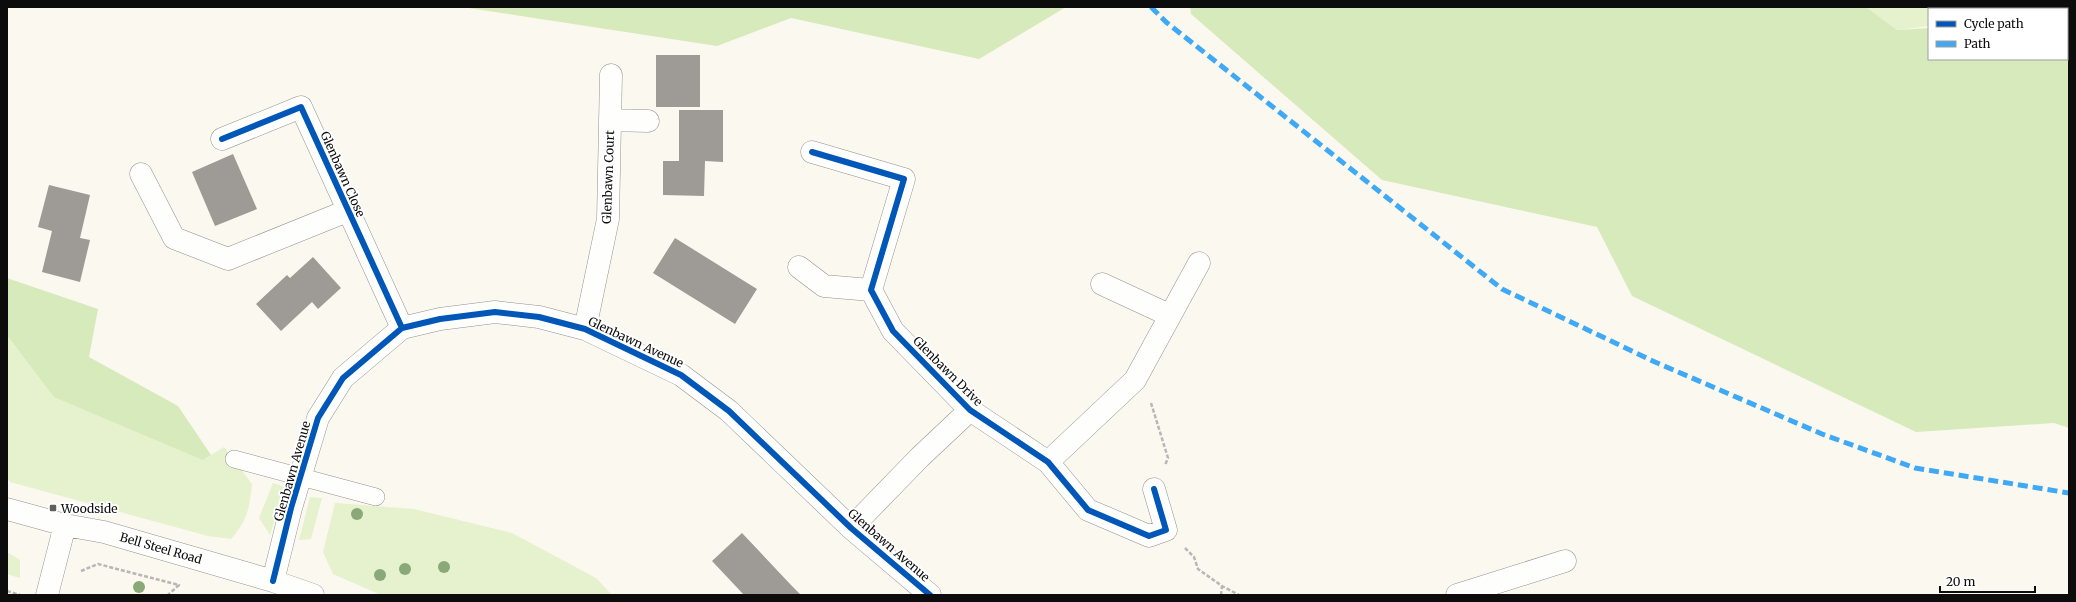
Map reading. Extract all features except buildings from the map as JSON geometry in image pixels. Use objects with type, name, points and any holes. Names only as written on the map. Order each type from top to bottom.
[{"type":"street","name":"Glenbawn Court","points":[[585,329],[608,219],[612,75]]},
{"type":"street","name":"Glenbawn Close","points":[[222,139],[301,106],[347,211],[402,328]]},
{"type":"street","name":"Glenbawn Court","points":[[610,120],[648,121]]},
{"type":"street","points":[[799,267],[824,286],[871,290],[904,179],[812,152]]},
{"type":"street","points":[[141,174],[174,238],[228,258],[347,211]]},
{"type":"street","points":[[1048,462],[1135,380],[1199,262]]},
{"type":"street","points":[[1102,284],[1169,315]]},
{"type":"street","name":"Glenbawn Drive","points":[[871,290],[893,331],[970,410],[1048,462],[1088,510],[1149,536],[1166,530]]},
{"type":"street","name":"Glenbawn Avenue","points":[[273,581],[318,418],[343,378],[402,328],[440,319],[496,312],[539,317],[585,329],[681,375],[729,411],[851,528],[930,595]]},
{"type":"street","name":"Glenbawn Drive","points":[[851,528],[920,457],[970,410]]},
{"type":"street","points":[[1154,489],[1166,530]]},
{"type":"street","name":"Bell Steel Road","points":[[7,509],[65,526],[104,532],[273,581],[313,595]]},
{"type":"street","points":[[47,595],[65,526]]},
{"type":"street","points":[[1458,595],[1565,561]]},
{"type":"lane","points":[[234,459],[376,497]]},
{"type":"path","points":[[1135,380],[1148,394],[1168,458],[1154,489]]},
{"type":"path","points":[[1166,530],[1194,557],[1198,569],[1222,586],[1239,595]]},
{"type":"path","points":[[79,572],[98,564],[179,585],[168,595]]},
{"type":"path","points":[[1221,595],[1222,586]]},
{"type":"path","points":[[7,591],[20,595]]},
{"type":"green space","points":[[462,7],[1066,7],[979,59],[791,18],[717,46]]},
{"type":"green space","points":[[1190,7],[1866,7],[1897,30],[1928,28],[1928,60],[2068,60],[2069,17],[2069,428],[2054,423],[1916,432],[1632,296],[1597,227],[1382,180],[1191,14]]},
{"type":"green space","points":[[1866,7],[2001,8],[1928,8],[1928,26],[1897,30]]},
{"type":"green space","points":[[7,278],[98,309],[89,357],[178,406],[211,455],[203,460],[54,397],[7,335]]},
{"type":"green space","points":[[7,332],[203,460],[224,447],[252,484],[247,514],[241,526],[231,539],[208,536],[10,482],[7,478]]},
{"type":"green space","points":[[273,483],[285,487],[270,535],[259,518]]},
{"type":"green space","points":[[310,497],[322,498],[311,539],[299,540]]},
{"type":"green space","points":[[335,503],[414,509],[512,533],[596,578],[612,595],[381,595],[333,574],[323,552]]},
{"type":"green space","points":[[7,552],[20,560],[20,578],[7,574]]},
{"type":"marked path","points":[[1151,7],[1166,22],[1502,289],[1655,362],[1822,434],[1915,468],[2069,493]]},
{"type":"cycle path","points":[[222,139],[301,107],[402,328]]},
{"type":"cycle path","points":[[812,152],[904,179],[871,290],[893,331],[970,410],[1048,462],[1088,510],[1149,536],[1166,530],[1154,489]]},
{"type":"cycle path","points":[[273,581],[291,508],[318,418],[343,378],[402,328],[440,319],[495,312],[539,317],[585,329],[681,375],[729,411],[851,528],[930,595]]},
{"type":"place","name":"Woodside","points":[[53,508]]}]
